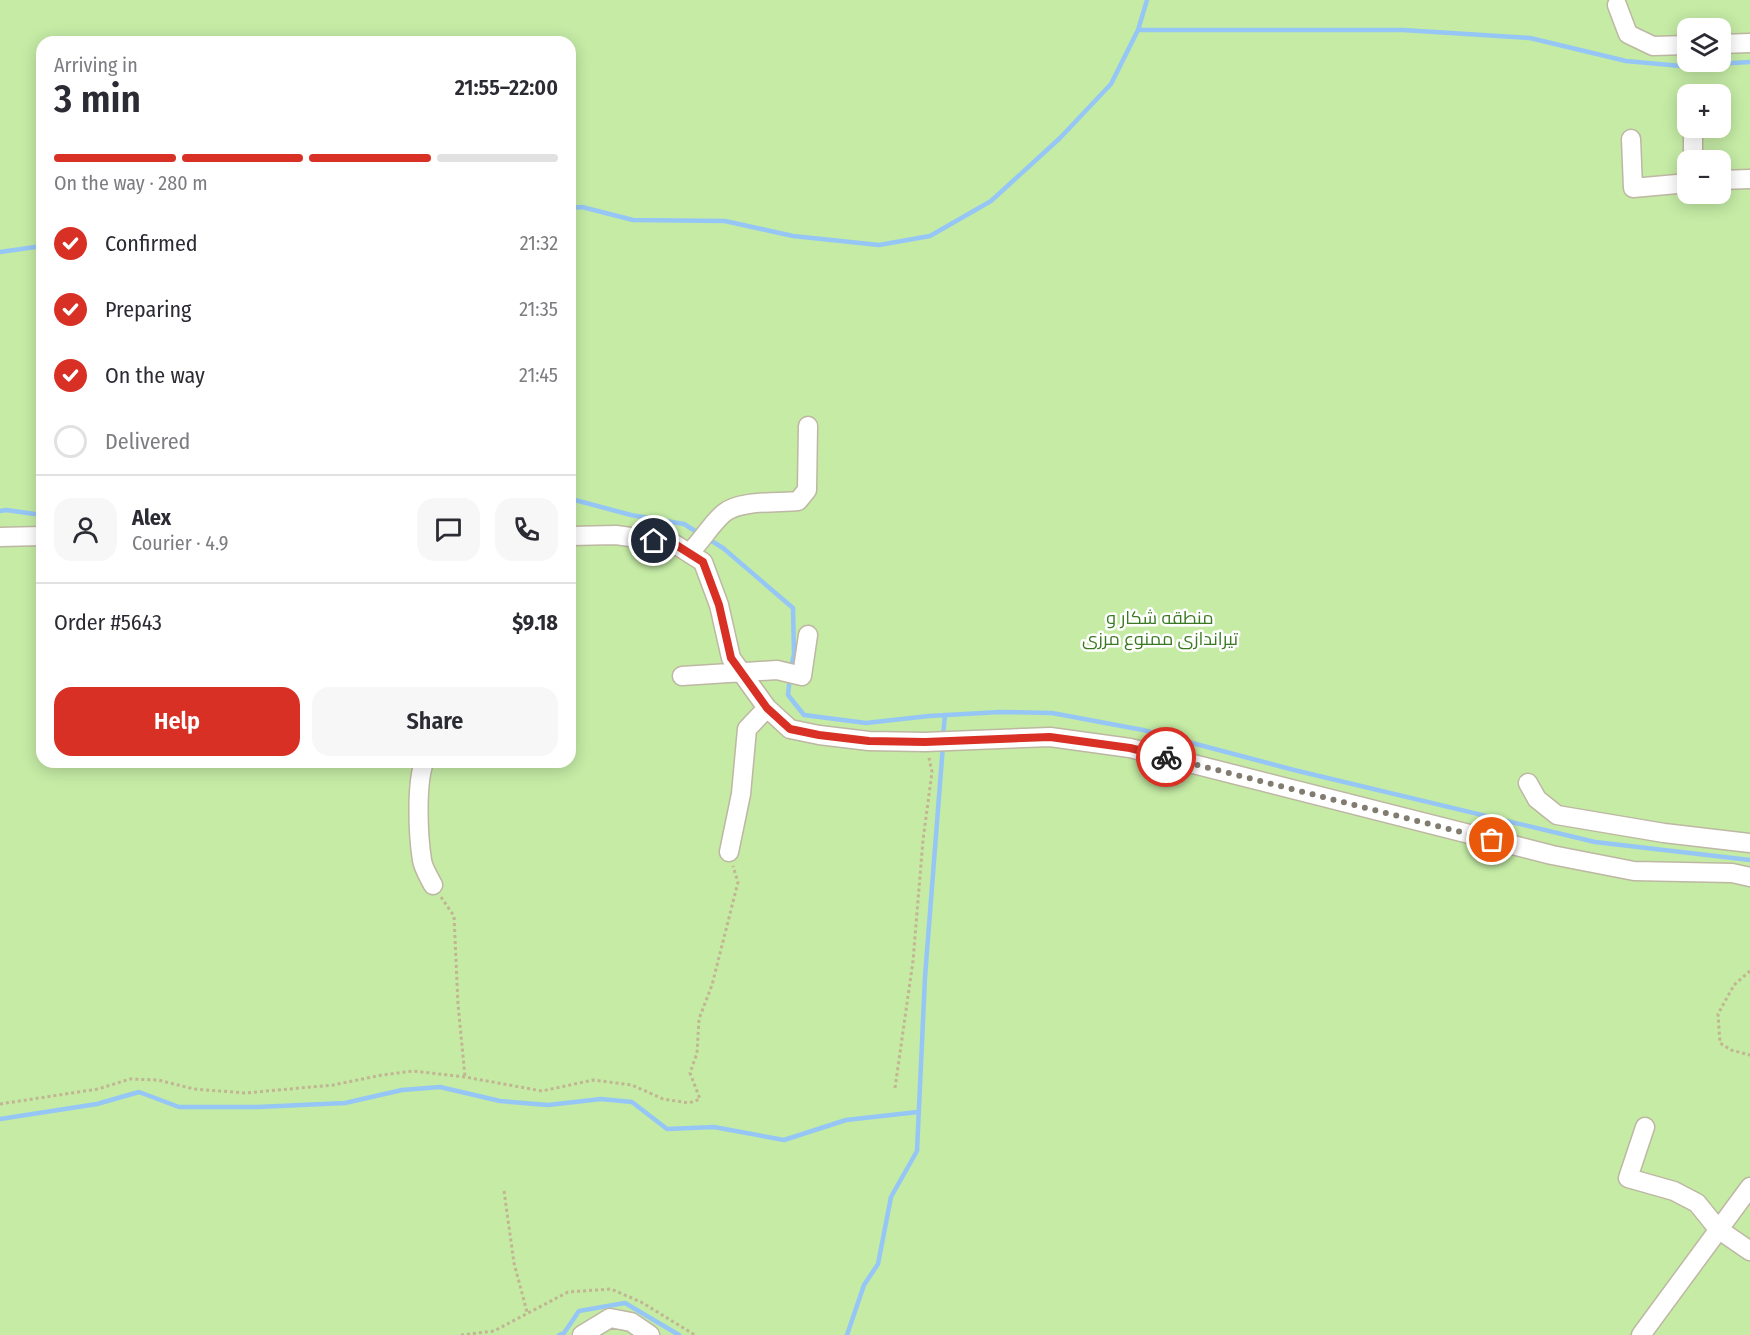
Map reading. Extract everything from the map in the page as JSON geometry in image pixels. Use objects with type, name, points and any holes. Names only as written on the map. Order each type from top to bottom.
[{"type":"street","points":[[1617,5],[1628,34],[1653,46],[1677,45]]},
{"type":"street","points":[[1731,44],[1750,44]]},
{"type":"street","points":[[1631,139],[1633,189],[1677,184]]},
{"type":"street","points":[[1731,180],[1750,179]]},
{"type":"street","points":[[695,548],[725,512],[741,505],[798,501],[807,490],[808,426]]},
{"type":"street","points":[[576,536],[616,535],[695,548],[703,562],[719,605],[731,658],[767,708],[790,729],[869,741],[1050,737],[1130,748],[1552,855],[1634,871],[1732,873],[1750,877]]},
{"type":"street","points":[[0,537],[36,536]]},
{"type":"street","points":[[682,676],[777,670],[802,676],[808,635]]},
{"type":"street","points":[[729,852],[741,794],[747,729],[767,708]]},
{"type":"street","points":[[422,768],[419,825],[422,862],[433,885]]},
{"type":"street","points":[[1528,783],[1537,799],[1557,815],[1664,833],[1750,843]]},
{"type":"street","points":[[1645,1127],[1628,1178],[1674,1191],[1697,1203],[1718,1229],[1750,1251]]},
{"type":"street","points":[[1641,1335],[1750,1187]]},
{"type":"street","points":[[582,1335],[610,1318],[631,1322],[650,1335]]},
{"type":"path","points":[[895,1089],[913,961],[923,840],[932,772],[931,741]]},
{"type":"path","points":[[0,1104],[98,1089],[130,1079],[158,1080],[194,1089],[245,1094],[333,1084],[413,1071],[465,1077],[542,1091],[593,1080],[632,1085],[663,1099],[689,1103],[700,1099],[690,1073],[697,1053],[699,1018],[712,985],[738,882],[729,852]]},
{"type":"path","points":[[433,885],[454,916],[458,1004],[465,1077]]},
{"type":"path","points":[[1750,971],[1734,985],[1718,1014],[1720,1043],[1731,1050],[1750,1054]]},
{"type":"path","points":[[504,1191],[514,1263],[527,1312]]},
{"type":"path","points":[[460,1335],[494,1331],[568,1292],[611,1289],[641,1302],[695,1335]]},
{"type":"green space","name":"منطقه شکار و تیراندازی ممنوع مرزی","points":[[0,0],[1750,0],[1750,1335],[0,1335]]},
{"type":"waterway","points":[[576,208],[633,220],[725,221],[793,236],[879,245],[930,236],[991,201],[1060,138],[1111,84],[1138,30],[1147,0]]},
{"type":"waterway","points":[[1138,30],[1403,30],[1530,38],[1626,61],[1681,66],[1750,62]]},
{"type":"waterway","points":[[0,252],[36,247]]},
{"type":"waterway","points":[[576,500],[631,515],[684,524],[700,534]]},
{"type":"waterway","points":[[0,511],[36,514]]},
{"type":"waterway","points":[[707,538],[723,548],[793,608],[794,654],[791,668]]},
{"type":"waterway","points":[[790,676],[788,695],[804,715],[866,723],[929,716],[1000,712],[1052,713],[1143,730],[1294,770],[1595,842],[1750,860]]},
{"type":"waterway","points":[[943,736],[945,715]]},
{"type":"waterway","points":[[847,1335],[864,1285],[878,1264],[891,1197],[917,1151],[925,977],[943,745]]},
{"type":"waterway","points":[[0,1119],[97,1104],[139,1092],[179,1107],[258,1107],[345,1103],[402,1090],[440,1087],[500,1101],[548,1105],[601,1099],[632,1102],[667,1129],[714,1127],[784,1140],[846,1120],[918,1112]]},
{"type":"waterway","points":[[559,1335],[564,1333],[579,1311],[625,1303],[679,1335]]},
{"type":"way so far","points":[[1166,757],[1492,840]]},
{"type":"route","points":[[654,541],[673,543],[703,562],[719,605],[731,658],[767,708],[790,729],[869,741],[925,742],[1050,737],[1130,748],[1166,757]]}]
